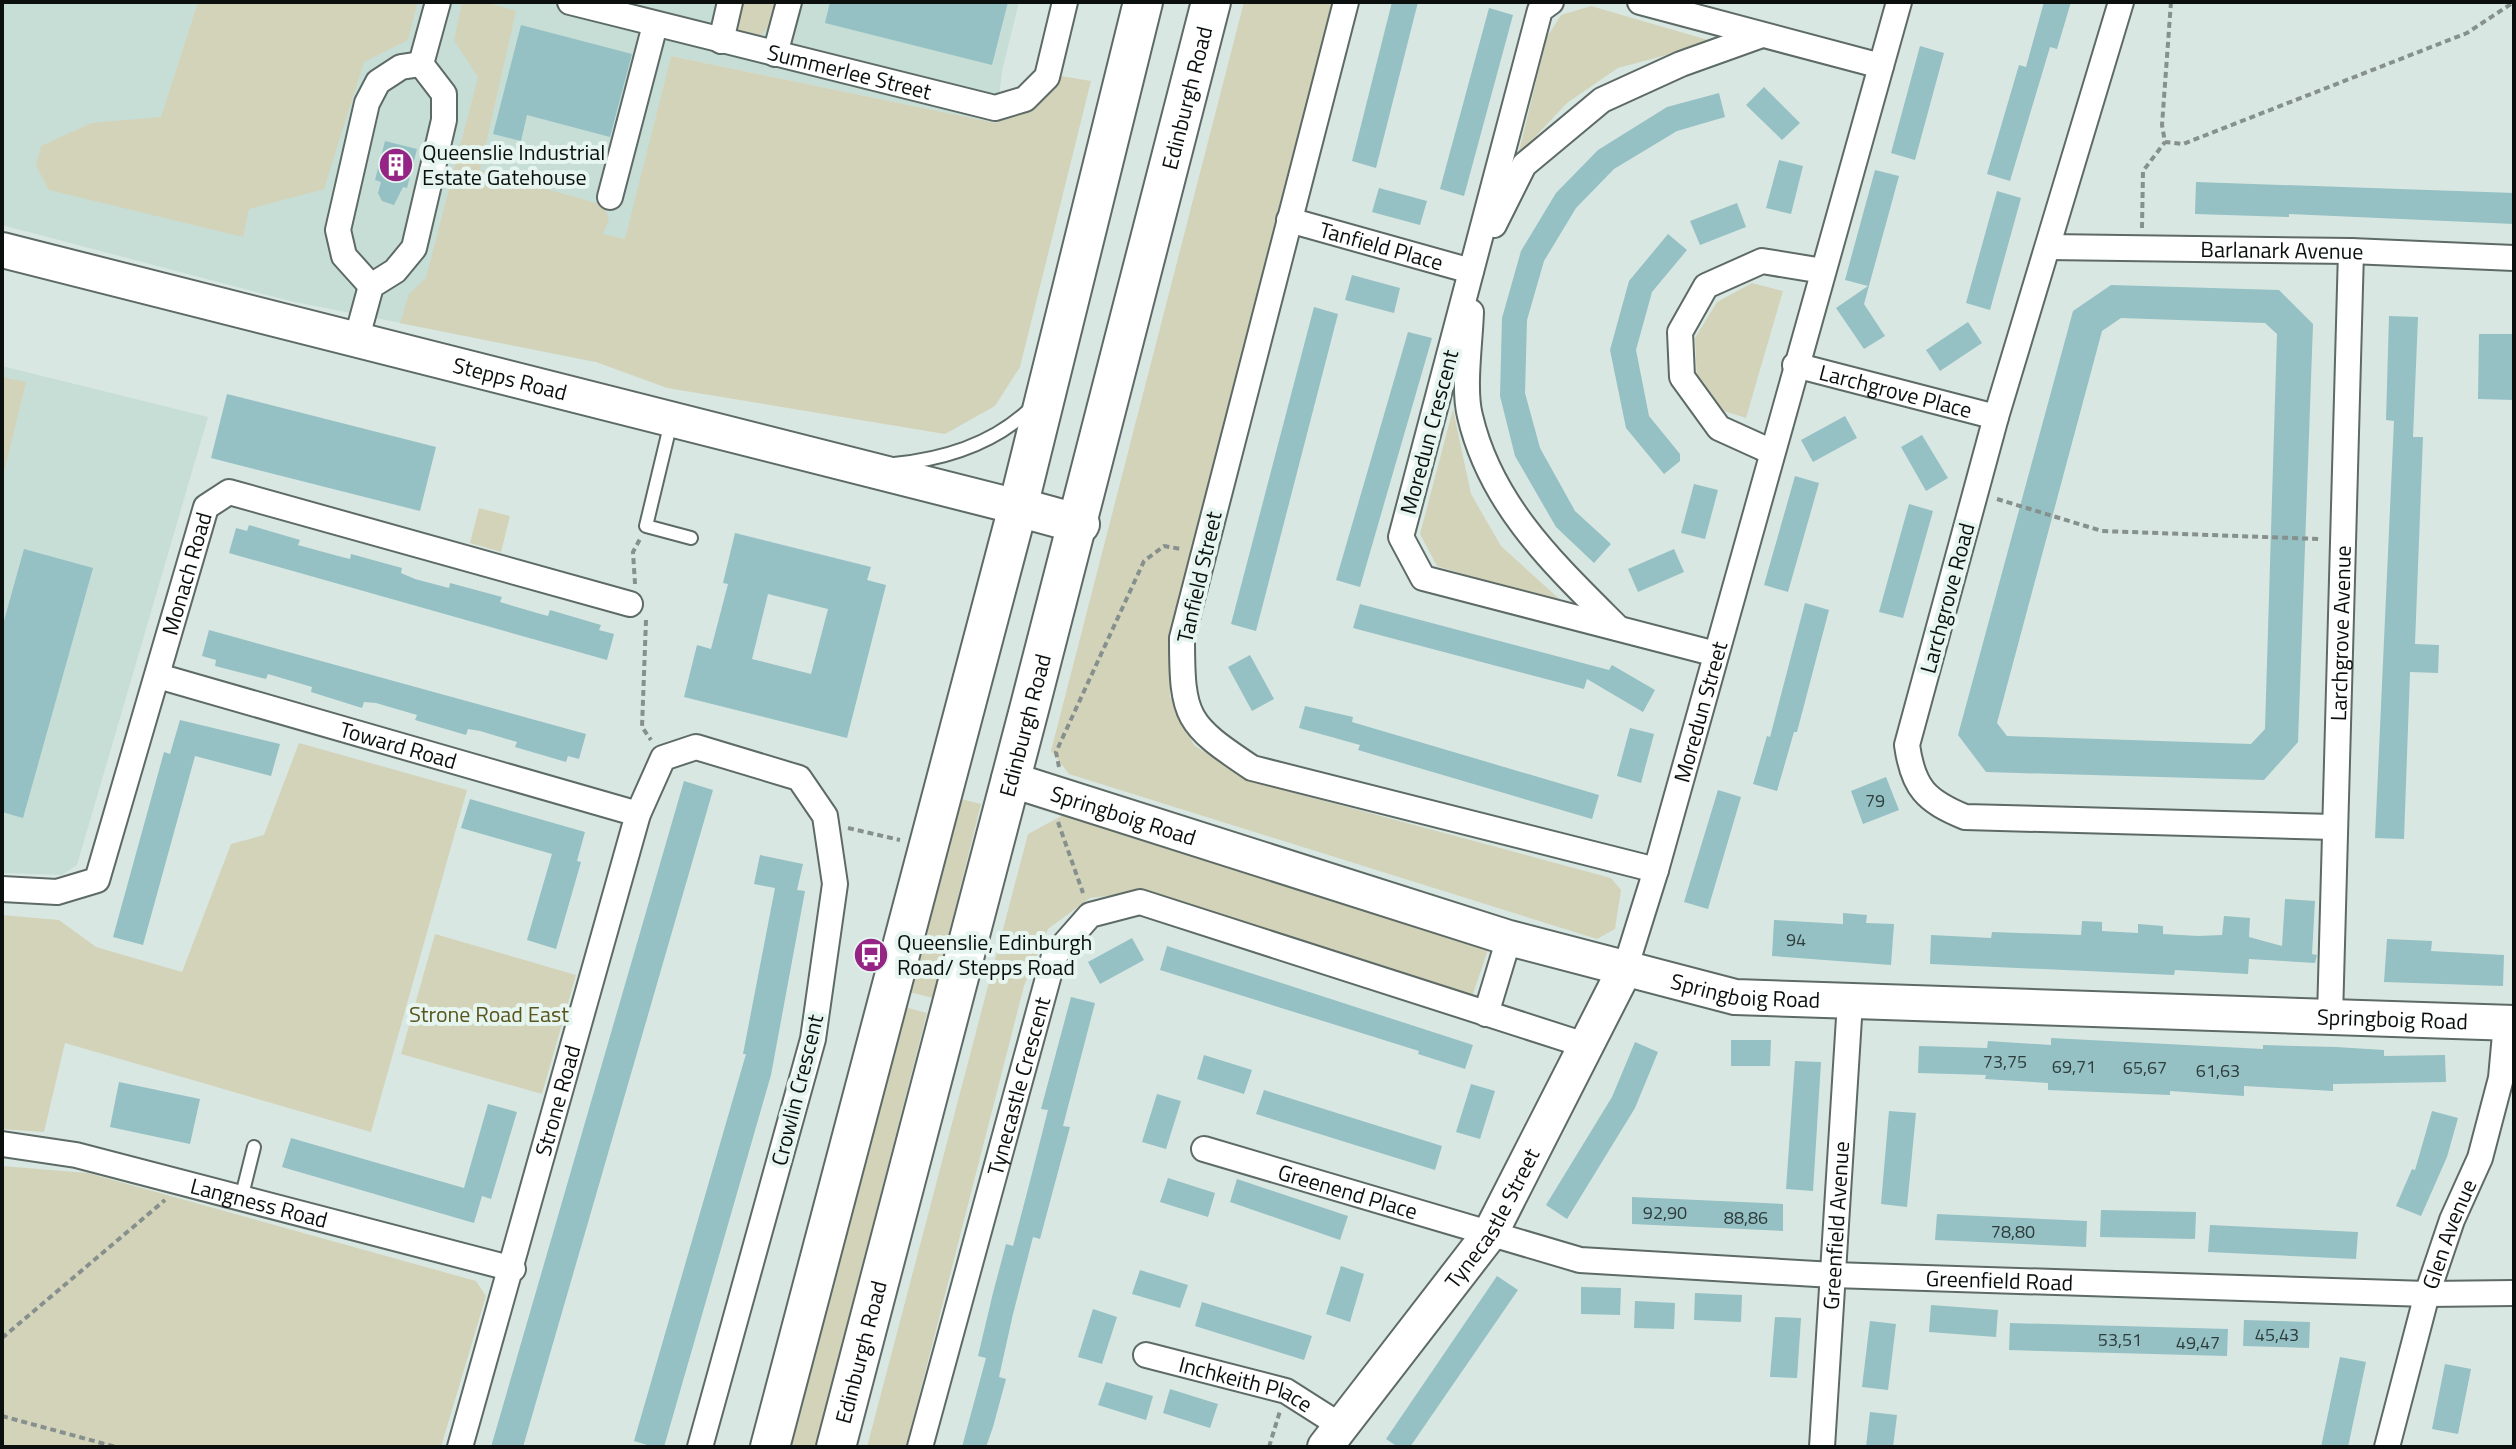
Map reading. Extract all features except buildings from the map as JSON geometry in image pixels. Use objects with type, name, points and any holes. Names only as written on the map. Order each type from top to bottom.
[{"type":"main road","points":[[770,1447],[1018,507],[1143,2]]},
{"type":"main road","name":"Edinburgh Road","points":[[836,1447],[1009,779],[1080,524],[1211,2]]},
{"type":"main road","name":"Stepps Road","points":[[2,250],[1018,507]]},
{"type":"main road","points":[[1018,507],[1080,524]]},
{"type":"main road","points":[[951,764],[1009,779]]},
{"type":"main road","name":"Springboig Road","points":[[1009,779],[1509,938],[1735,997],[2510,1023]]},
{"type":"main road","name":"Tynecastle Street","points":[[1333,1436],[1491,1232],[1625,969]]},
{"type":"street","points":[[421,64],[438,2]]},
{"type":"street","name":"Summerlee Street","points":[[570,2],[995,108],[1025,99],[1047,77],[1065,2]]},
{"type":"street","points":[[721,41],[730,2]]},
{"type":"street","points":[[775,54],[789,2]]},
{"type":"street","name":"Tanfield Street","points":[[1346,2],[1182,638],[1182,691],[1200,733],[1252,768],[1656,870]]},
{"type":"street","name":"Moredun Crescent","points":[[1551,2],[1540,10],[1401,537],[1423,578],[1716,654]]},
{"type":"street","points":[[1640,2],[1881,66]]},
{"type":"street","name":"Moredun Street","points":[[1625,969],[1656,870],[1899,2]]},
{"type":"street","name":"Larchgrove Road","points":[[2121,2],[1996,417],[1907,745],[1911,772],[1934,804],[1965,817],[2333,827]]},
{"type":"street","points":[[610,197],[655,25]]},
{"type":"street","name":"Moredun Crescent","points":[[1619,629],[1548,558],[1497,491],[1469,414],[1471,271],[1524,165],[1602,100],[1681,64],[1762,35]]},
{"type":"street","points":[[356,341],[371,286],[395,271],[414,248],[444,120],[444,94],[421,64]]},
{"type":"street","points":[[371,286],[344,256],[338,230],[341,216],[367,103],[378,82],[401,67],[421,64]]},
{"type":"street","name":"Tanfield Place","points":[[1289,220],[1471,271]]},
{"type":"street","name":"Barlanark Avenue","points":[[2048,247],[2351,251],[2514,258]]},
{"type":"street","name":"Larchgrove Avenue","points":[[2330,1017],[2351,251]]},
{"type":"street","points":[[1772,452],[1719,428],[1682,377],[1680,332],[1706,286],[1762,261],[1823,271]]},
{"type":"street","name":"Larchgrove Place","points":[[1795,365],[1996,417]]},
{"type":"street","name":"Monach Road","points":[[2,889],[57,892],[97,880],[206,507],[229,492],[630,604]]},
{"type":"street","name":"Toward Road","points":[[158,676],[638,814]]},
{"type":"street","name":"Crowlin Crescent","points":[[663,758],[696,747],[799,778],[826,823],[835,884],[813,1039],[700,1447]]},
{"type":"street","name":"Strone Road","points":[[460,1447],[513,1269],[638,814],[663,758]]},
{"type":"street","points":[[1090,915],[1140,902],[1588,1046]]},
{"type":"street","name":"Tynecastle Crescent","points":[[920,1447],[1054,956],[1090,915]]},
{"type":"street","points":[[1486,1014],[1509,938]]},
{"type":"street","name":"Greenfield Avenue","points":[[1822,1447],[1850,1002]]},
{"type":"street","name":"Glen Avenue","points":[[2387,1447],[2427,1294],[2452,1220],[2480,1158],[2501,1078],[2510,1023]]},
{"type":"street","name":"Langness Road","points":[[2,1144],[76,1155],[513,1269]]},
{"type":"street","name":"Greenend Place","points":[[1204,1149],[1491,1232]]},
{"type":"street","name":"Greenfield Road","points":[[1491,1232],[1580,1260],[1833,1275],[2427,1294],[2514,1293]]},
{"type":"street","name":"Inchkeith Place","points":[[1146,1355],[1286,1391],[1333,1436]]},
{"type":"lane","points":[[859,467],[937,459],[967,450],[1000,433],[1047,391]]},
{"type":"lane","points":[[672,419],[646,526],[691,538]]},
{"type":"lane","points":[[241,1199],[254,1147]]},
{"type":"path","points":[[2142,248],[2143,171],[2165,142],[2162,125],[2171,2]]},
{"type":"path","points":[[2165,142],[2183,144],[2467,33],[2514,2]]},
{"type":"path","points":[[1976,492],[2102,531],[2342,540]]},
{"type":"path","points":[[646,526],[633,552],[636,579],[630,604],[647,609],[642,727],[663,758]]},
{"type":"path","points":[[1090,915],[1051,803],[1063,796],[1056,752],[1144,561],[1164,546]]},
{"type":"path","points":[[826,823],[900,840]]},
{"type":"path","points":[[2,1338],[183,1184]]},
{"type":"path","points":[[1269,1447],[1286,1391]]},
{"type":"path","points":[[2,1416],[116,1447]]},
{"type":"shaded area","points":[[2,2],[1019,2],[1002,71],[996,123],[671,56],[596,362],[290,301],[2,225]]},
{"type":"shaded area","points":[[2,366],[208,417],[77,865],[62,875],[2,873]]},
{"type":"green space","points":[[198,2],[415,2],[417,5],[408,40],[364,62],[324,189],[249,209],[243,237],[49,190],[36,166],[41,146],[91,123],[161,117]]},
{"type":"green space","points":[[462,2],[485,2],[516,11],[480,170],[603,205],[609,219],[603,234],[625,239],[671,56],[996,123],[1038,102],[1055,75],[1091,81],[1020,367],[995,406],[945,434],[667,388],[596,362],[400,323],[409,294],[426,278],[478,77],[454,40]]},
{"type":"green space","points":[[739,2],[776,2],[771,23],[758,39],[739,32],[735,18]]},
{"type":"green space","points":[[1244,2],[1335,2],[1170,636],[1170,697],[1194,745],[1247,780],[1611,878],[1621,890],[1615,929],[1597,939],[1069,774],[1051,751]]},
{"type":"green space","points":[[1591,6],[1715,42],[1618,68],[1567,103],[1518,155],[1547,37],[1561,15]]},
{"type":"green space","points":[[1752,283],[1783,291],[1746,418],[1724,411],[1697,379],[1695,338],[1717,302]]},
{"type":"green space","points":[[2,377],[26,382],[2,481]]},
{"type":"green space","points":[[1453,409],[1471,494],[1501,546],[1566,605],[1437,566],[1420,534]]},
{"type":"green space","points":[[479,508],[510,516],[501,552],[470,543]]},
{"type":"green space","points":[[299,743],[467,790],[371,1132],[65,1043],[44,1132],[2,1129],[2,915],[59,920],[96,947],[182,972],[231,844],[264,835]]},
{"type":"green space","points":[[953,797],[981,804],[933,998],[905,991]]},
{"type":"green space","points":[[1065,814],[1490,944],[1472,997],[1132,893],[1090,898],[1048,929],[1024,986],[906,1447],[867,1447],[1028,834]]},
{"type":"green space","name":"Strone Road East","points":[[435,934],[576,975],[542,1094],[401,1054]]},
{"type":"green space","points":[[901,1006],[927,1013],[816,1447],[786,1447]]},
{"type":"green space","points":[[2,1166],[88,1173],[476,1281],[486,1296],[441,1447],[2,1447]]},
{"type":"place","name":"Queenslie Industrial Estate Gatehouse","points":[[396,165]]},
{"type":"place","name":"Queenslie, Edinburgh Road/ Stepps Road","points":[[871,955]]}]
